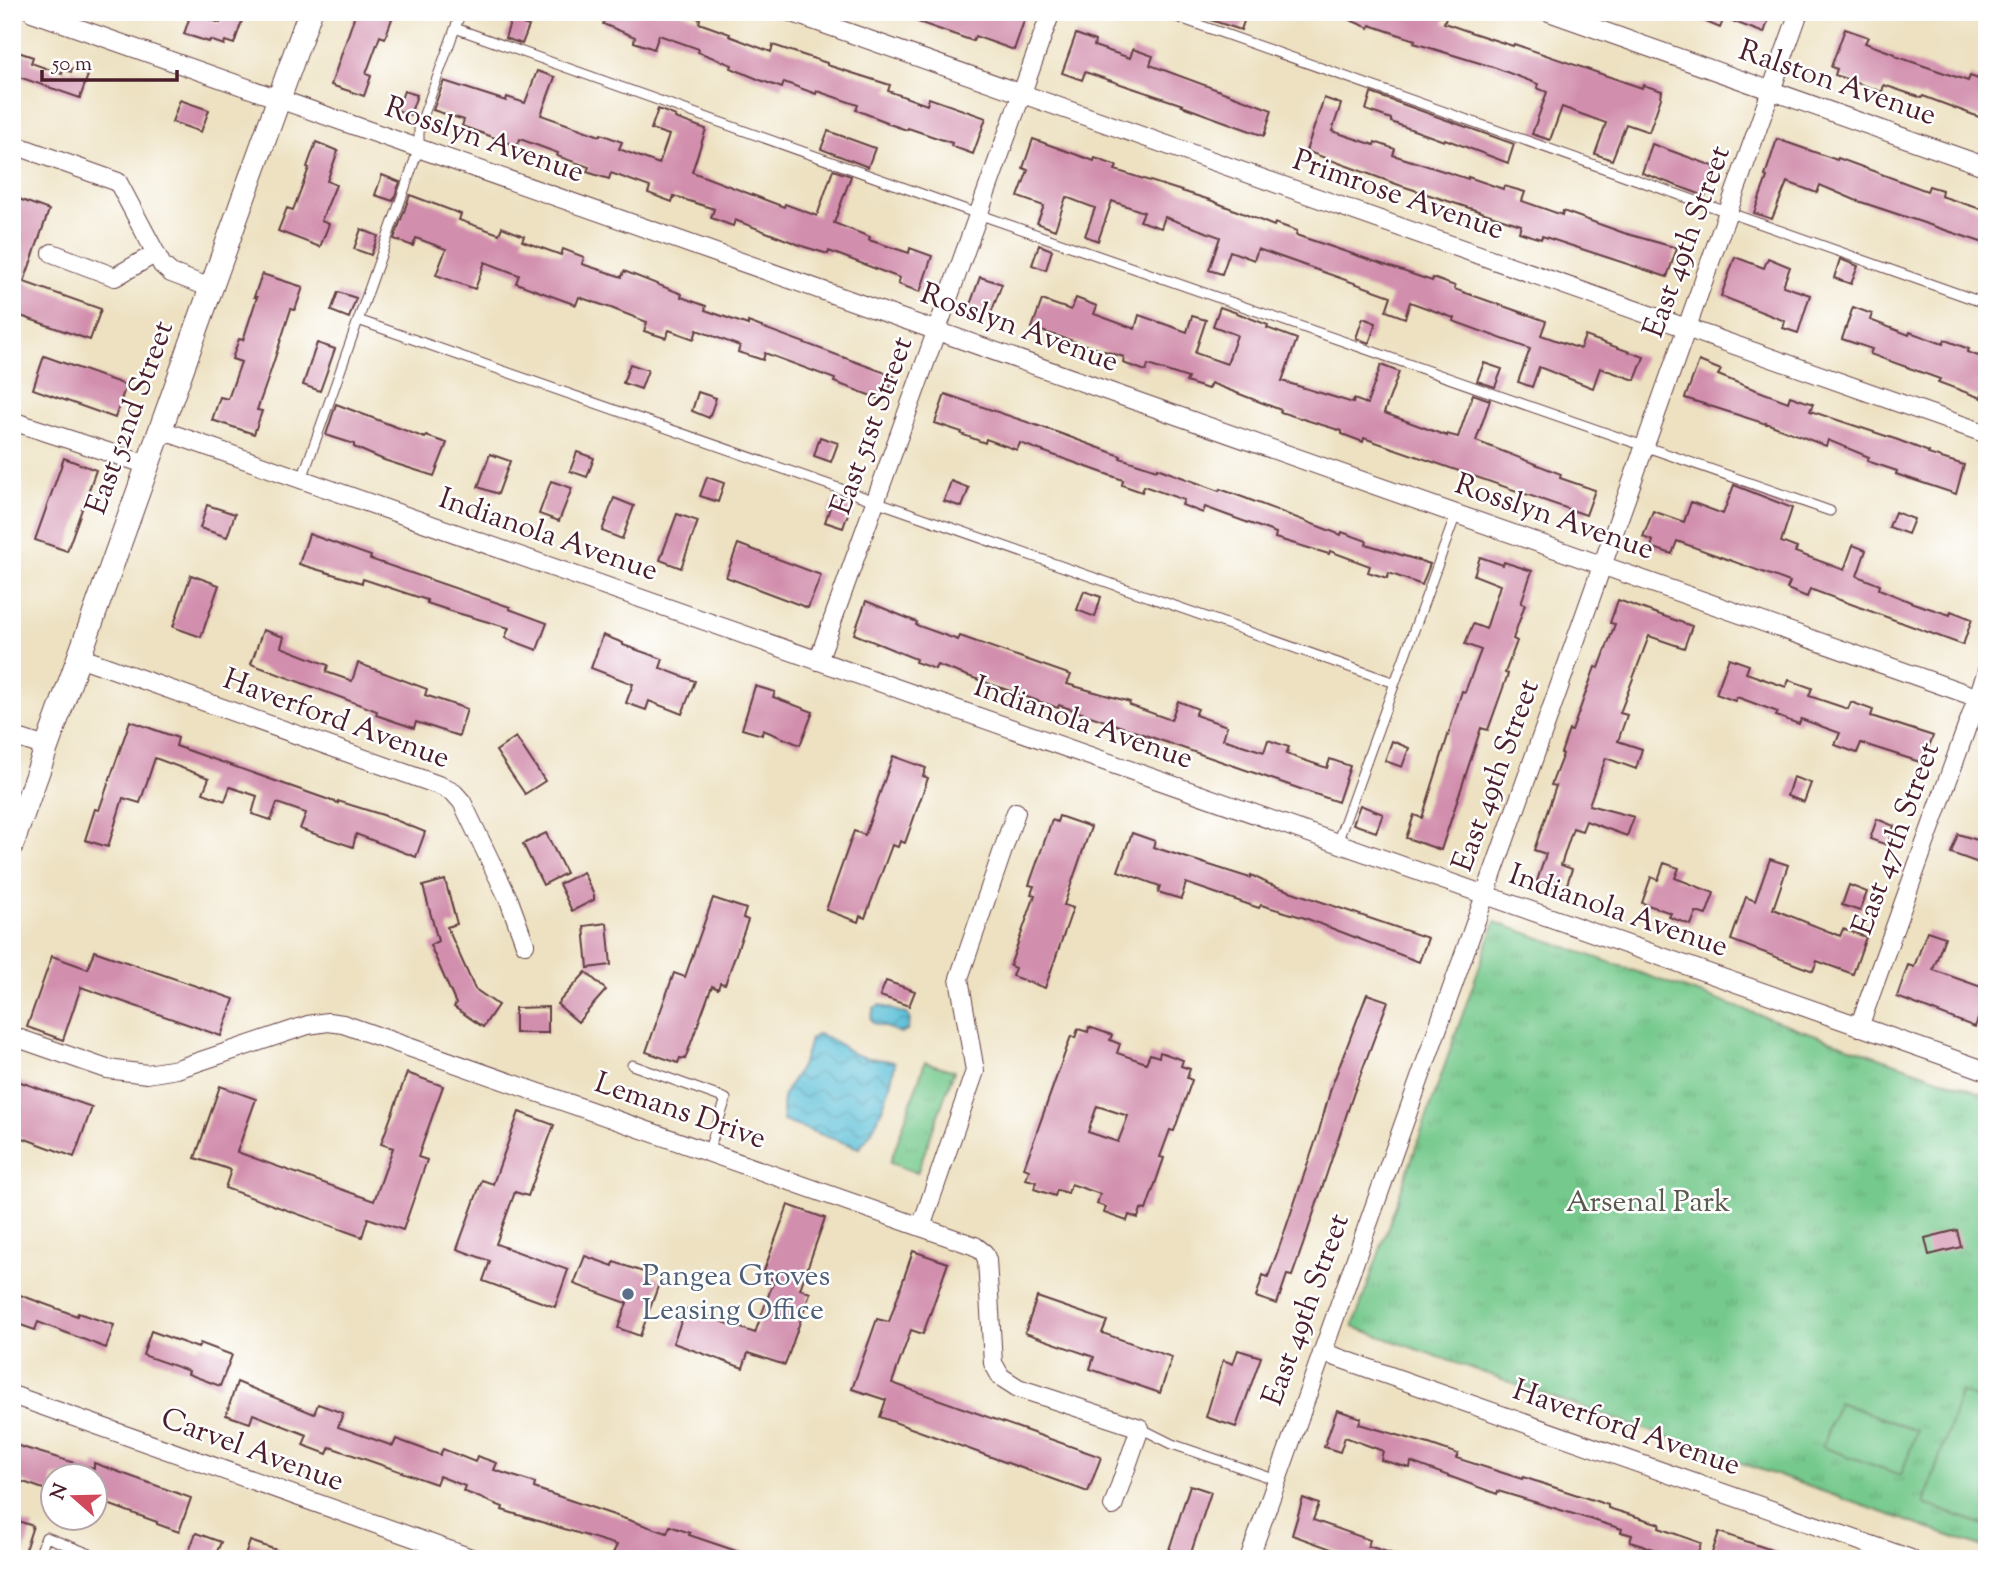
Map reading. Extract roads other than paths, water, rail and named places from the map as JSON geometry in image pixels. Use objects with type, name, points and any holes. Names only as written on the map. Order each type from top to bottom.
[{"type":"street","name":"Rosslyn Avenue","points":[[32,12],[1982,699]]},
{"type":"street","name":"East 52nd Street","points":[[12,844],[310,12]]},
{"type":"street","name":"Primrose Avenue","points":[[790,12],[1987,434]]},
{"type":"street","name":"East 51st Street","points":[[818,661],[1051,12]]},
{"type":"street","name":"Ralston Avenue","points":[[1549,12],[1987,167]]},
{"type":"street","name":"East 49th Street","points":[[1249,1559],[1799,12]]},
{"type":"street","points":[[12,144],[118,182],[162,265],[171,273],[211,288]]},
{"type":"street","points":[[52,253],[115,277],[156,253]]},
{"type":"street","points":[[14,427],[148,465]]},
{"type":"street","name":"Indianola Avenue","points":[[161,430],[1987,1072]]},
{"type":"street","name":"Haverford Avenue","points":[[79,657],[441,786],[454,793],[463,802],[509,900],[526,944]]},
{"type":"street","name":"East 47th Street","points":[[1859,1027],[1982,699],[1987,671]]},
{"type":"street","points":[[12,736],[46,747]]},
{"type":"street","points":[[921,1227],[975,1071],[959,978],[1016,812]]},
{"type":"street","name":"Lemans Drive","points":[[12,1036],[107,1069],[146,1074],[177,1069],[308,1025],[328,1022],[343,1024],[975,1246],[984,1253],[988,1265],[993,1363],[1004,1380],[1018,1388],[1140,1428]]},
{"type":"street","name":"Haverford Avenue","points":[[1322,1352],[1911,1559]]},
{"type":"street","name":"Carvel Avenue","points":[[12,1395],[474,1559]]},
{"type":"street","points":[[1113,1506],[1140,1428]]},
{"type":"lane","points":[[302,480],[419,148],[419,128],[460,12]]},
{"type":"lane","points":[[1163,12],[1987,304]]},
{"type":"lane","points":[[1974,12],[1987,17]]},
{"type":"lane","points":[[455,27],[978,214],[1830,511]]},
{"type":"lane","points":[[358,320],[1395,683]]},
{"type":"lane","points":[[1336,843],[1456,514]]},
{"type":"lane","points":[[632,1065],[726,1098],[708,1152]]},
{"type":"lane","points":[[1140,1428],[1172,1444],[1277,1480]]},
{"type":"lane","points":[[38,1559],[46,1537],[103,1559]]},
{"type":"water","points":[[880,1005],[908,1015],[910,1022],[907,1030],[901,1033],[873,1023],[871,1019],[874,1008]]},
{"type":"water","points":[[818,1034],[859,1056],[895,1062],[883,1108],[859,1148],[783,1121],[784,1094],[799,1071],[810,1039]]},
{"type":"place","name":"Pangea Groves Leasing Office","points":[[628,1294]]},
{"type":"park label","name":"Arsenal Park","points":[[1648,1203]]}]
